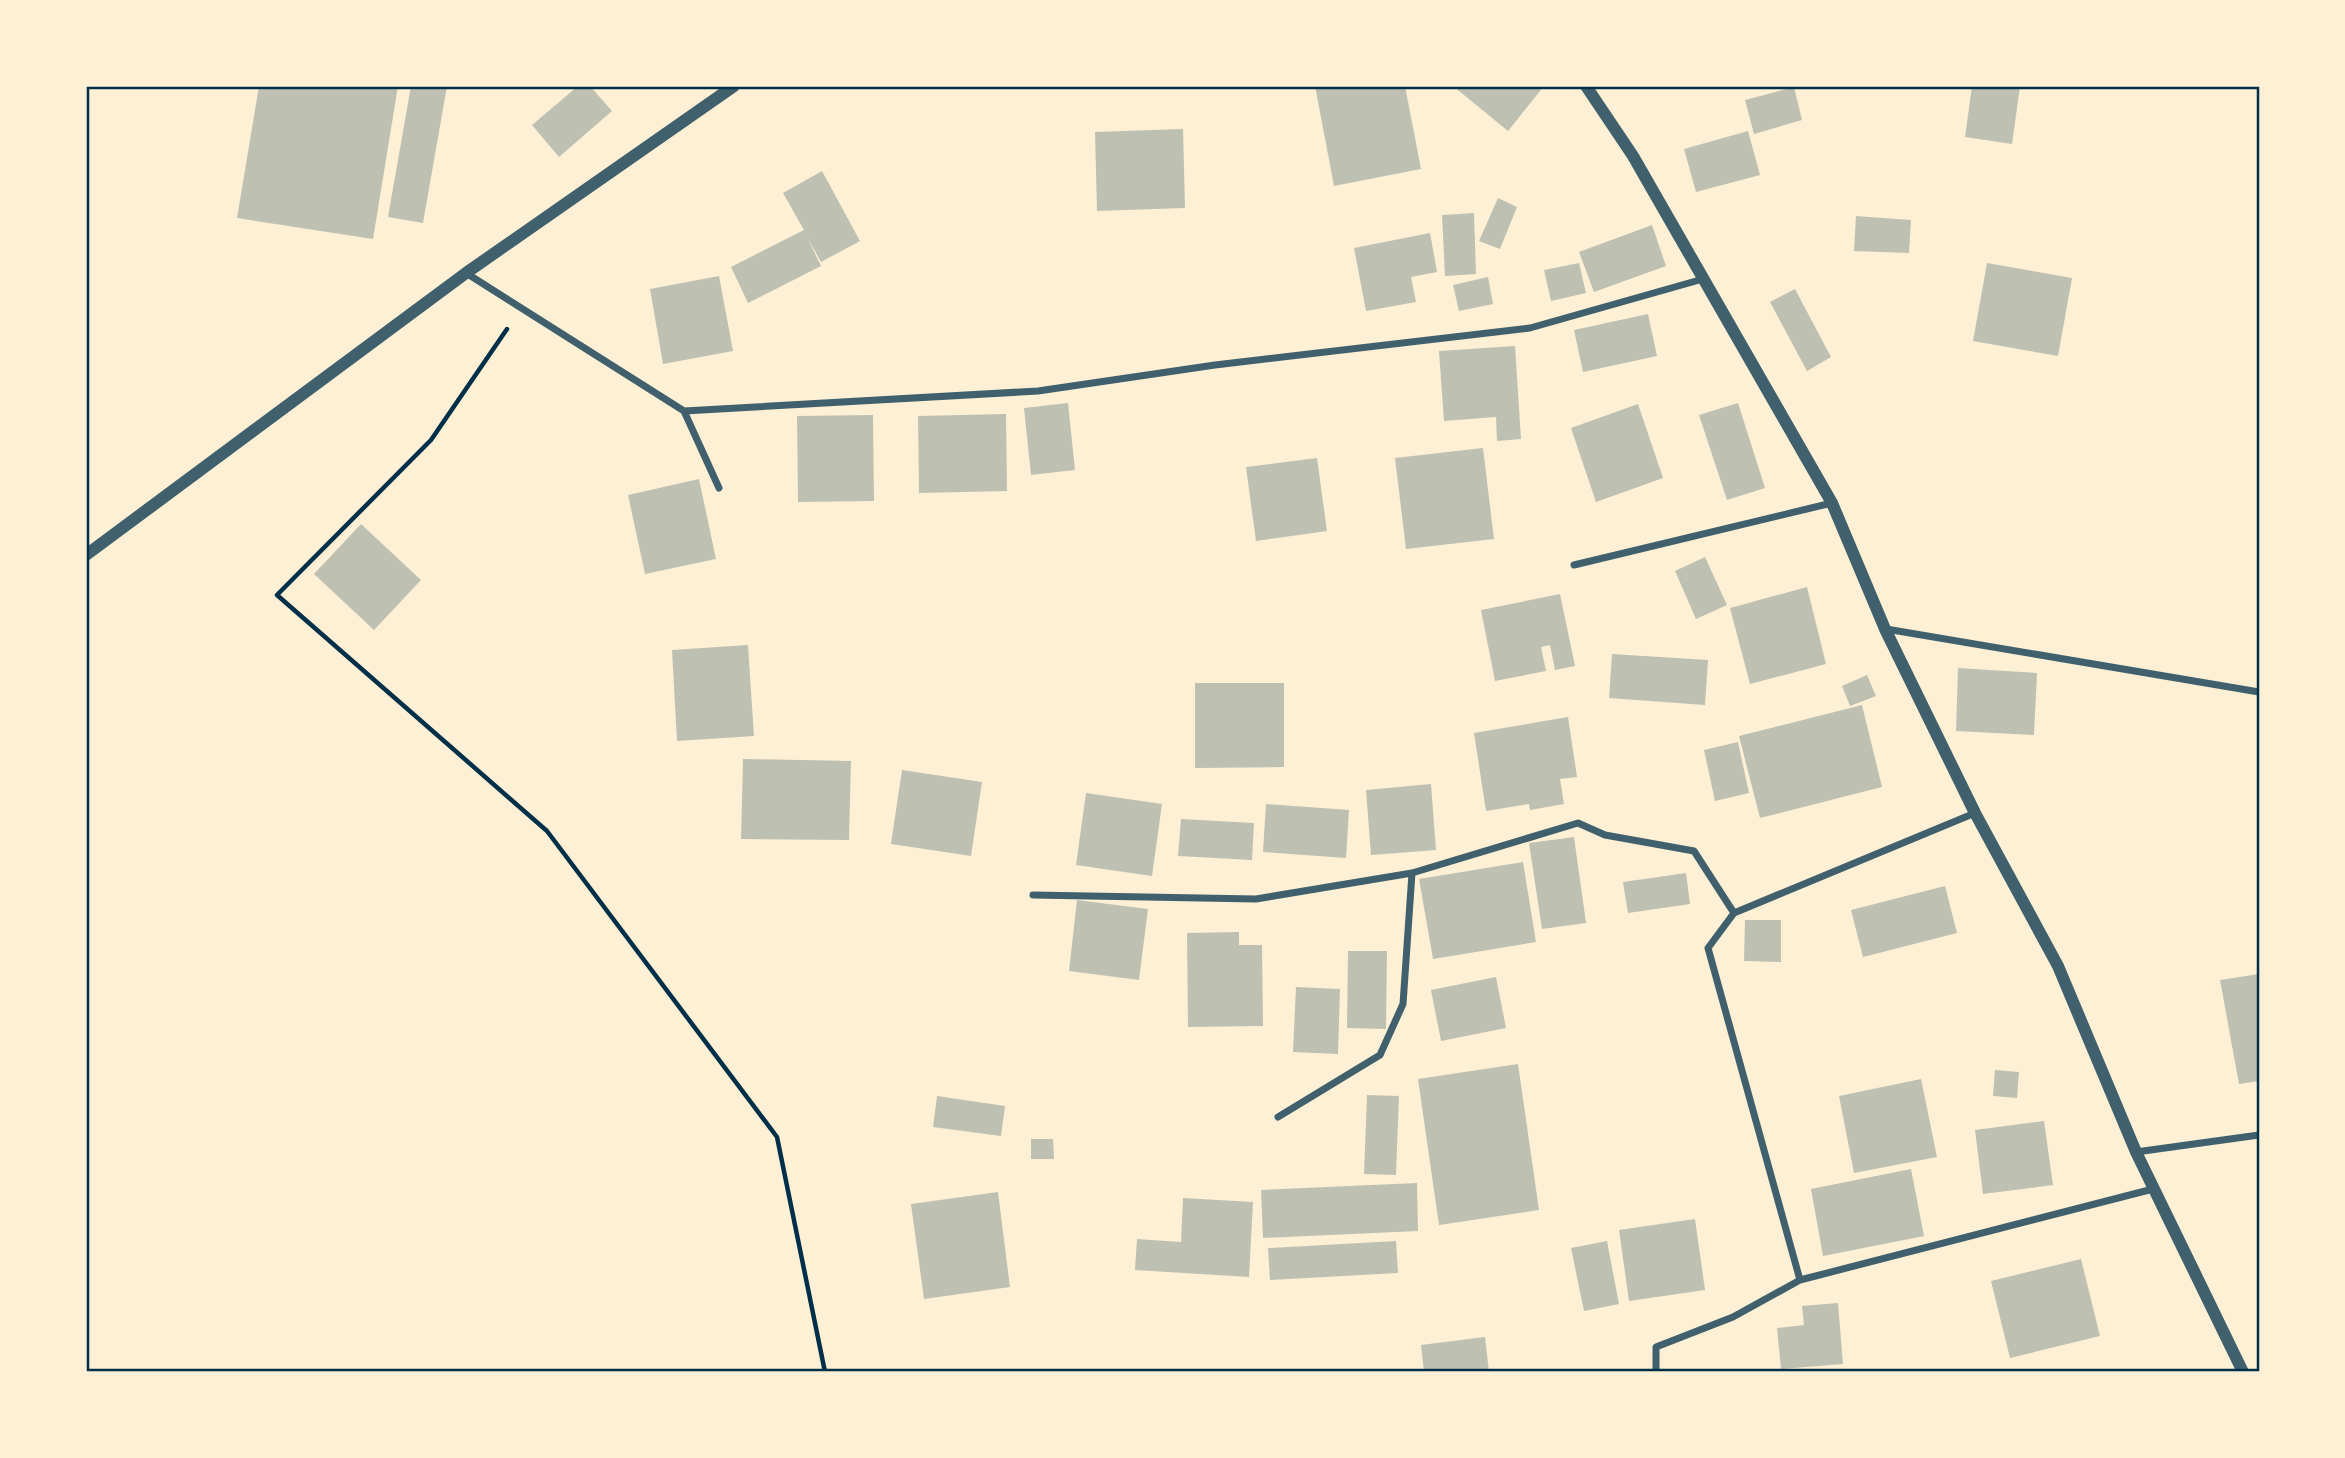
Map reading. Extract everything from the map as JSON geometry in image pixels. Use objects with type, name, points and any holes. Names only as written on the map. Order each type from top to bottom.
[{"type":"street","points":[[86,555],[466,273],[734,86]]},
{"type":"street","points":[[1586,86],[1633,156],[1832,503],[1885,629],[1975,813],[2058,965],[2136,1152],[2243,1372]]},
{"type":"street","points":[[466,273],[684,411],[719,488]]},
{"type":"street","points":[[684,411],[1038,391],[1215,365],[1530,328],[1703,279]]},
{"type":"street","points":[[1574,565],[1832,503]]},
{"type":"street","points":[[1885,629],[2259,692]]},
{"type":"street","points":[[1800,1280],[1708,948],[1734,913],[1975,813]]},
{"type":"street","points":[[1033,895],[1256,899],[1412,873],[1578,823],[1605,835],[1694,851],[1734,913]]},
{"type":"street","points":[[1278,1117],[1380,1055],[1404,1004],[1412,873]]},
{"type":"street","points":[[2136,1152],[2259,1135]]},
{"type":"street","points":[[1656,1372],[1657,1347],[1733,1317],[1800,1280],[2153,1189]]},
{"type":"path","points":[[521,308],[431,440],[277,595],[547,831],[777,1137],[825,1372]]},
{"type":"building","points":[[259,86],[398,86],[373,239],[237,218]]},
{"type":"building","points":[[411,86],[447,86],[423,223],[388,217]]},
{"type":"building","points":[[578,86],[590,86],[612,111],[559,157],[532,125]]},
{"type":"building","points":[[1315,86],[1405,86],[1421,169],[1334,186]]},
{"type":"building","points":[[1453,86],[1544,86],[1508,131]]},
{"type":"building","points":[[1972,86],[2020,86],[2012,144],[1965,137]]},
{"type":"building","points":[[1794,87],[1802,120],[1754,134],[1745,100]]},
{"type":"building","points":[[1183,129],[1185,208],[1097,211],[1095,132]]},
{"type":"building","points":[[1748,131],[1760,175],[1696,192],[1684,149]]},
{"type":"building","points":[[822,171],[860,241],[821,262],[807,237],[821,266],[748,303],[731,267],[804,230],[783,193]]},
{"type":"building","points":[[1498,198],[1517,207],[1500,249],[1479,241]]},
{"type":"building","points":[[1474,213],[1476,274],[1445,276],[1442,215]]},
{"type":"building","points":[[1856,216],[1911,220],[1909,253],[1854,251]]},
{"type":"building","points":[[1652,225],[1666,266],[1594,292],[1579,252]]},
{"type":"building","points":[[1430,233],[1437,272],[1411,277],[1416,302],[1366,311],[1354,248]]},
{"type":"building","points":[[1579,263],[1586,293],[1551,301],[1544,270]]},
{"type":"building","points":[[1987,263],[2072,278],[2058,356],[1973,341]]},
{"type":"building","points":[[719,276],[733,351],[663,364],[650,289]]},
{"type":"building","points":[[1488,277],[1493,304],[1459,311],[1453,285]]},
{"type":"building","points":[[1795,289],[1831,357],[1807,371],[1770,302]]},
{"type":"building","points":[[1648,314],[1657,356],[1583,372],[1574,330]]},
{"type":"building","points":[[1515,346],[1521,439],[1497,441],[1496,417],[1444,421],[1439,351]]},
{"type":"building","points":[[1068,403],[1075,470],[1031,475],[1024,408]]},
{"type":"building","points":[[1738,403],[1765,488],[1727,500],[1699,415]]},
{"type":"building","points":[[1638,404],[1663,478],[1596,502],[1571,428]]},
{"type":"building","points":[[1006,414],[1007,491],[919,493],[918,416]]},
{"type":"building","points":[[873,415],[874,501],[798,502],[797,416]]},
{"type":"building","points":[[1483,448],[1494,539],[1406,549],[1395,458]]},
{"type":"building","points":[[1317,458],[1327,531],[1256,541],[1246,467]]},
{"type":"building","points":[[699,479],[716,559],[645,574],[628,495]]},
{"type":"building","points":[[361,524],[421,580],[374,630],[314,574]]},
{"type":"building","points":[[1705,557],[1727,605],[1696,619],[1675,571]]},
{"type":"building","points":[[1807,587],[1826,664],[1750,684],[1730,608]]},
{"type":"building","points":[[1560,594],[1575,666],[1555,670],[1550,645],[1541,647],[1546,671],[1495,681],[1481,610]]},
{"type":"building","points":[[748,645],[754,736],[677,741],[672,650]]},
{"type":"building","points":[[1612,654],[1708,660],[1705,705],[1609,698]]},
{"type":"building","points":[[1958,668],[2037,673],[2034,735],[1956,731]]},
{"type":"building","points":[[1867,675],[1876,696],[1850,706],[1842,686]]},
{"type":"building","points":[[1195,683],[1284,683],[1284,767],[1195,768]]},
{"type":"building","points":[[1862,705],[1882,787],[1760,818],[1739,736]]},
{"type":"building","points":[[1568,717],[1577,777],[1560,779],[1564,804],[1530,810],[1529,804],[1486,811],[1474,733]]},
{"type":"building","points":[[1738,742],[1749,793],[1715,801],[1704,750]]},
{"type":"building","points":[[743,759],[851,761],[849,840],[741,839]]},
{"type":"building","points":[[902,770],[982,782],[971,856],[891,844]]},
{"type":"building","points":[[1431,784],[1436,850],[1371,855],[1366,790]]},
{"type":"building","points":[[1086,793],[1162,804],[1152,876],[1076,865]]},
{"type":"building","points":[[1266,804],[1349,810],[1346,858],[1263,852]]},
{"type":"building","points":[[1181,819],[1254,823],[1252,860],[1178,856]]},
{"type":"building","points":[[1574,837],[1586,923],[1542,929],[1529,843]]},
{"type":"building","points":[[1523,862],[1536,942],[1433,959],[1419,879]]},
{"type":"building","points":[[1686,873],[1690,904],[1628,913],[1623,882]]},
{"type":"building","points":[[1945,886],[1957,933],[1863,957],[1851,910]]},
{"type":"building","points":[[1077,900],[1148,909],[1139,980],[1069,971]]},
{"type":"building","points":[[1745,920],[1781,920],[1781,962],[1744,961]]},
{"type":"building","points":[[1239,932],[1239,945],[1262,945],[1263,1026],[1188,1027],[1187,933]]},
{"type":"building","points":[[1348,951],[1387,951],[1386,1029],[1347,1028]]},
{"type":"building","points":[[2259,974],[2259,1081],[2239,1084],[2220,980]]},
{"type":"building","points":[[1496,977],[1506,1028],[1441,1041],[1431,990]]},
{"type":"building","points":[[1296,987],[1340,989],[1338,1054],[1293,1052]]},
{"type":"building","points":[[1518,1064],[1539,1210],[1439,1225],[1418,1079]]},
{"type":"building","points":[[1995,1070],[2019,1072],[2017,1098],[1993,1096]]},
{"type":"building","points":[[1921,1079],[1937,1157],[1854,1173],[1839,1096]]},
{"type":"building","points":[[1367,1095],[1399,1096],[1396,1175],[1364,1174]]},
{"type":"building","points":[[937,1096],[1005,1106],[1001,1136],[933,1127]]},
{"type":"building","points":[[2044,1121],[2053,1185],[1983,1194],[1975,1130]]},
{"type":"building","points":[[1031,1139],[1053,1139],[1054,1159],[1031,1159]]},
{"type":"building","points":[[1911,1169],[1924,1236],[1823,1256],[1811,1189]]},
{"type":"building","points":[[1417,1183],[1418,1231],[1263,1238],[1261,1190]]},
{"type":"building","points":[[998,1192],[1010,1287],[924,1299],[911,1204]]},
{"type":"building","points":[[1183,1198],[1253,1202],[1249,1277],[1135,1270],[1137,1239],[1181,1242]]},
{"type":"building","points":[[1695,1219],[1705,1290],[1629,1301],[1619,1230]]},
{"type":"building","points":[[1396,1241],[1398,1273],[1270,1280],[1268,1248]]},
{"type":"building","points":[[1607,1241],[1619,1304],[1584,1311],[1571,1248]]},
{"type":"building","points":[[2081,1259],[2100,1336],[2010,1358],[1991,1281]]},
{"type":"building","points":[[1838,1303],[1843,1364],[1781,1369],[1777,1328],[1804,1325],[1802,1306]]},
{"type":"building","points":[[1485,1337],[1489,1372],[1424,1372],[1421,1345]]}]
